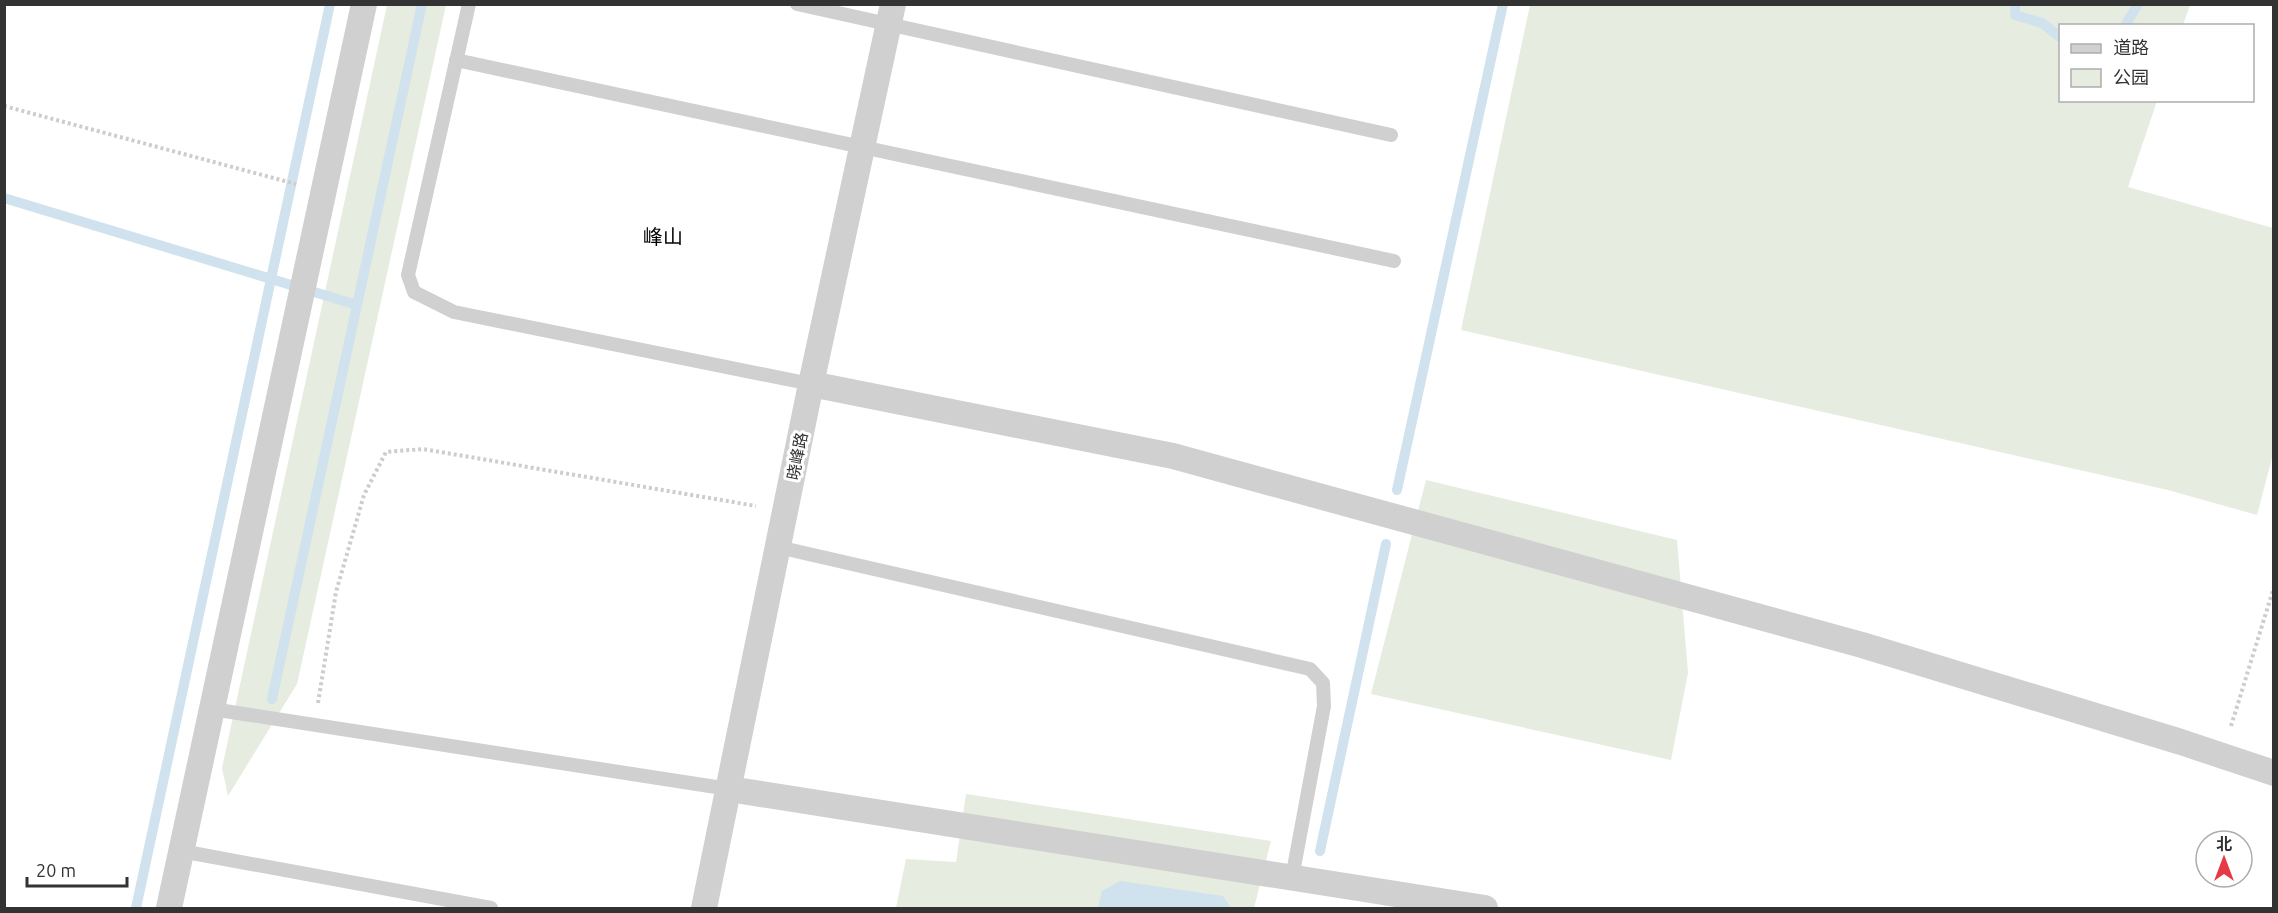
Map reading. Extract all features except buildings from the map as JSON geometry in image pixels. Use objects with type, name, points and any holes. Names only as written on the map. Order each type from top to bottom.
[{"type":"street","points":[[169,909],[364,4]]},
{"type":"street","name":"晓峰路","points":[[704,909],[811,384],[891,15]]},
{"type":"street","points":[[811,384],[1173,456],[1862,645],[2274,773]]},
{"type":"street","points":[[729,789],[1485,909]]},
{"type":"lane","points":[[469,4],[408,275],[414,292],[454,312],[811,384]]},
{"type":"lane","points":[[797,4],[891,15],[1391,135]]},
{"type":"lane","points":[[456,60],[1394,261]]},
{"type":"lane","points":[[778,547],[1310,669],[1323,683],[1324,706],[1292,878]]},
{"type":"lane","points":[[212,709],[729,789]]},
{"type":"lane","points":[[181,851],[491,909]]},
{"type":"path","points":[[4,106],[279,180]]},
{"type":"path","points":[[314,725],[336,592],[364,495],[386,452],[423,449],[785,512]]},
{"type":"path","points":[[2222,756],[2274,587]]},
{"type":"green space","points":[[387,5],[446,5],[297,684],[228,796],[222,768]]},
{"type":"green space","points":[[1530,5],[2190,5],[2183,24],[2059,24],[2059,102],[2157,102],[2128,187],[2273,228],[2273,454],[2257,515],[2168,490],[1461,330]]},
{"type":"green space","points":[[1426,480],[1677,540],[1688,673],[1671,760],[1371,694]]},
{"type":"green space","points":[[966,794],[1271,841],[1254,908],[896,908],[906,859],[956,862]]},
{"type":"water","points":[[1120,881],[1223,896],[1231,908],[1098,908],[1102,891]]},
{"type":"waterway","points":[[136,908],[330,4]]},
{"type":"waterway","points":[[272,699],[422,4]]},
{"type":"waterway","points":[[1397,490],[1503,4]]},
{"type":"waterway","points":[[2015,4],[2015,15],[2042,23],[2059,36]]},
{"type":"waterway","points":[[2126,24],[2138,4]]},
{"type":"waterway","points":[[4,198],[357,305]]},
{"type":"waterway","points":[[1320,851],[1386,544]]},
{"type":"district","name":"峰山","points":[[663,237]]}]
